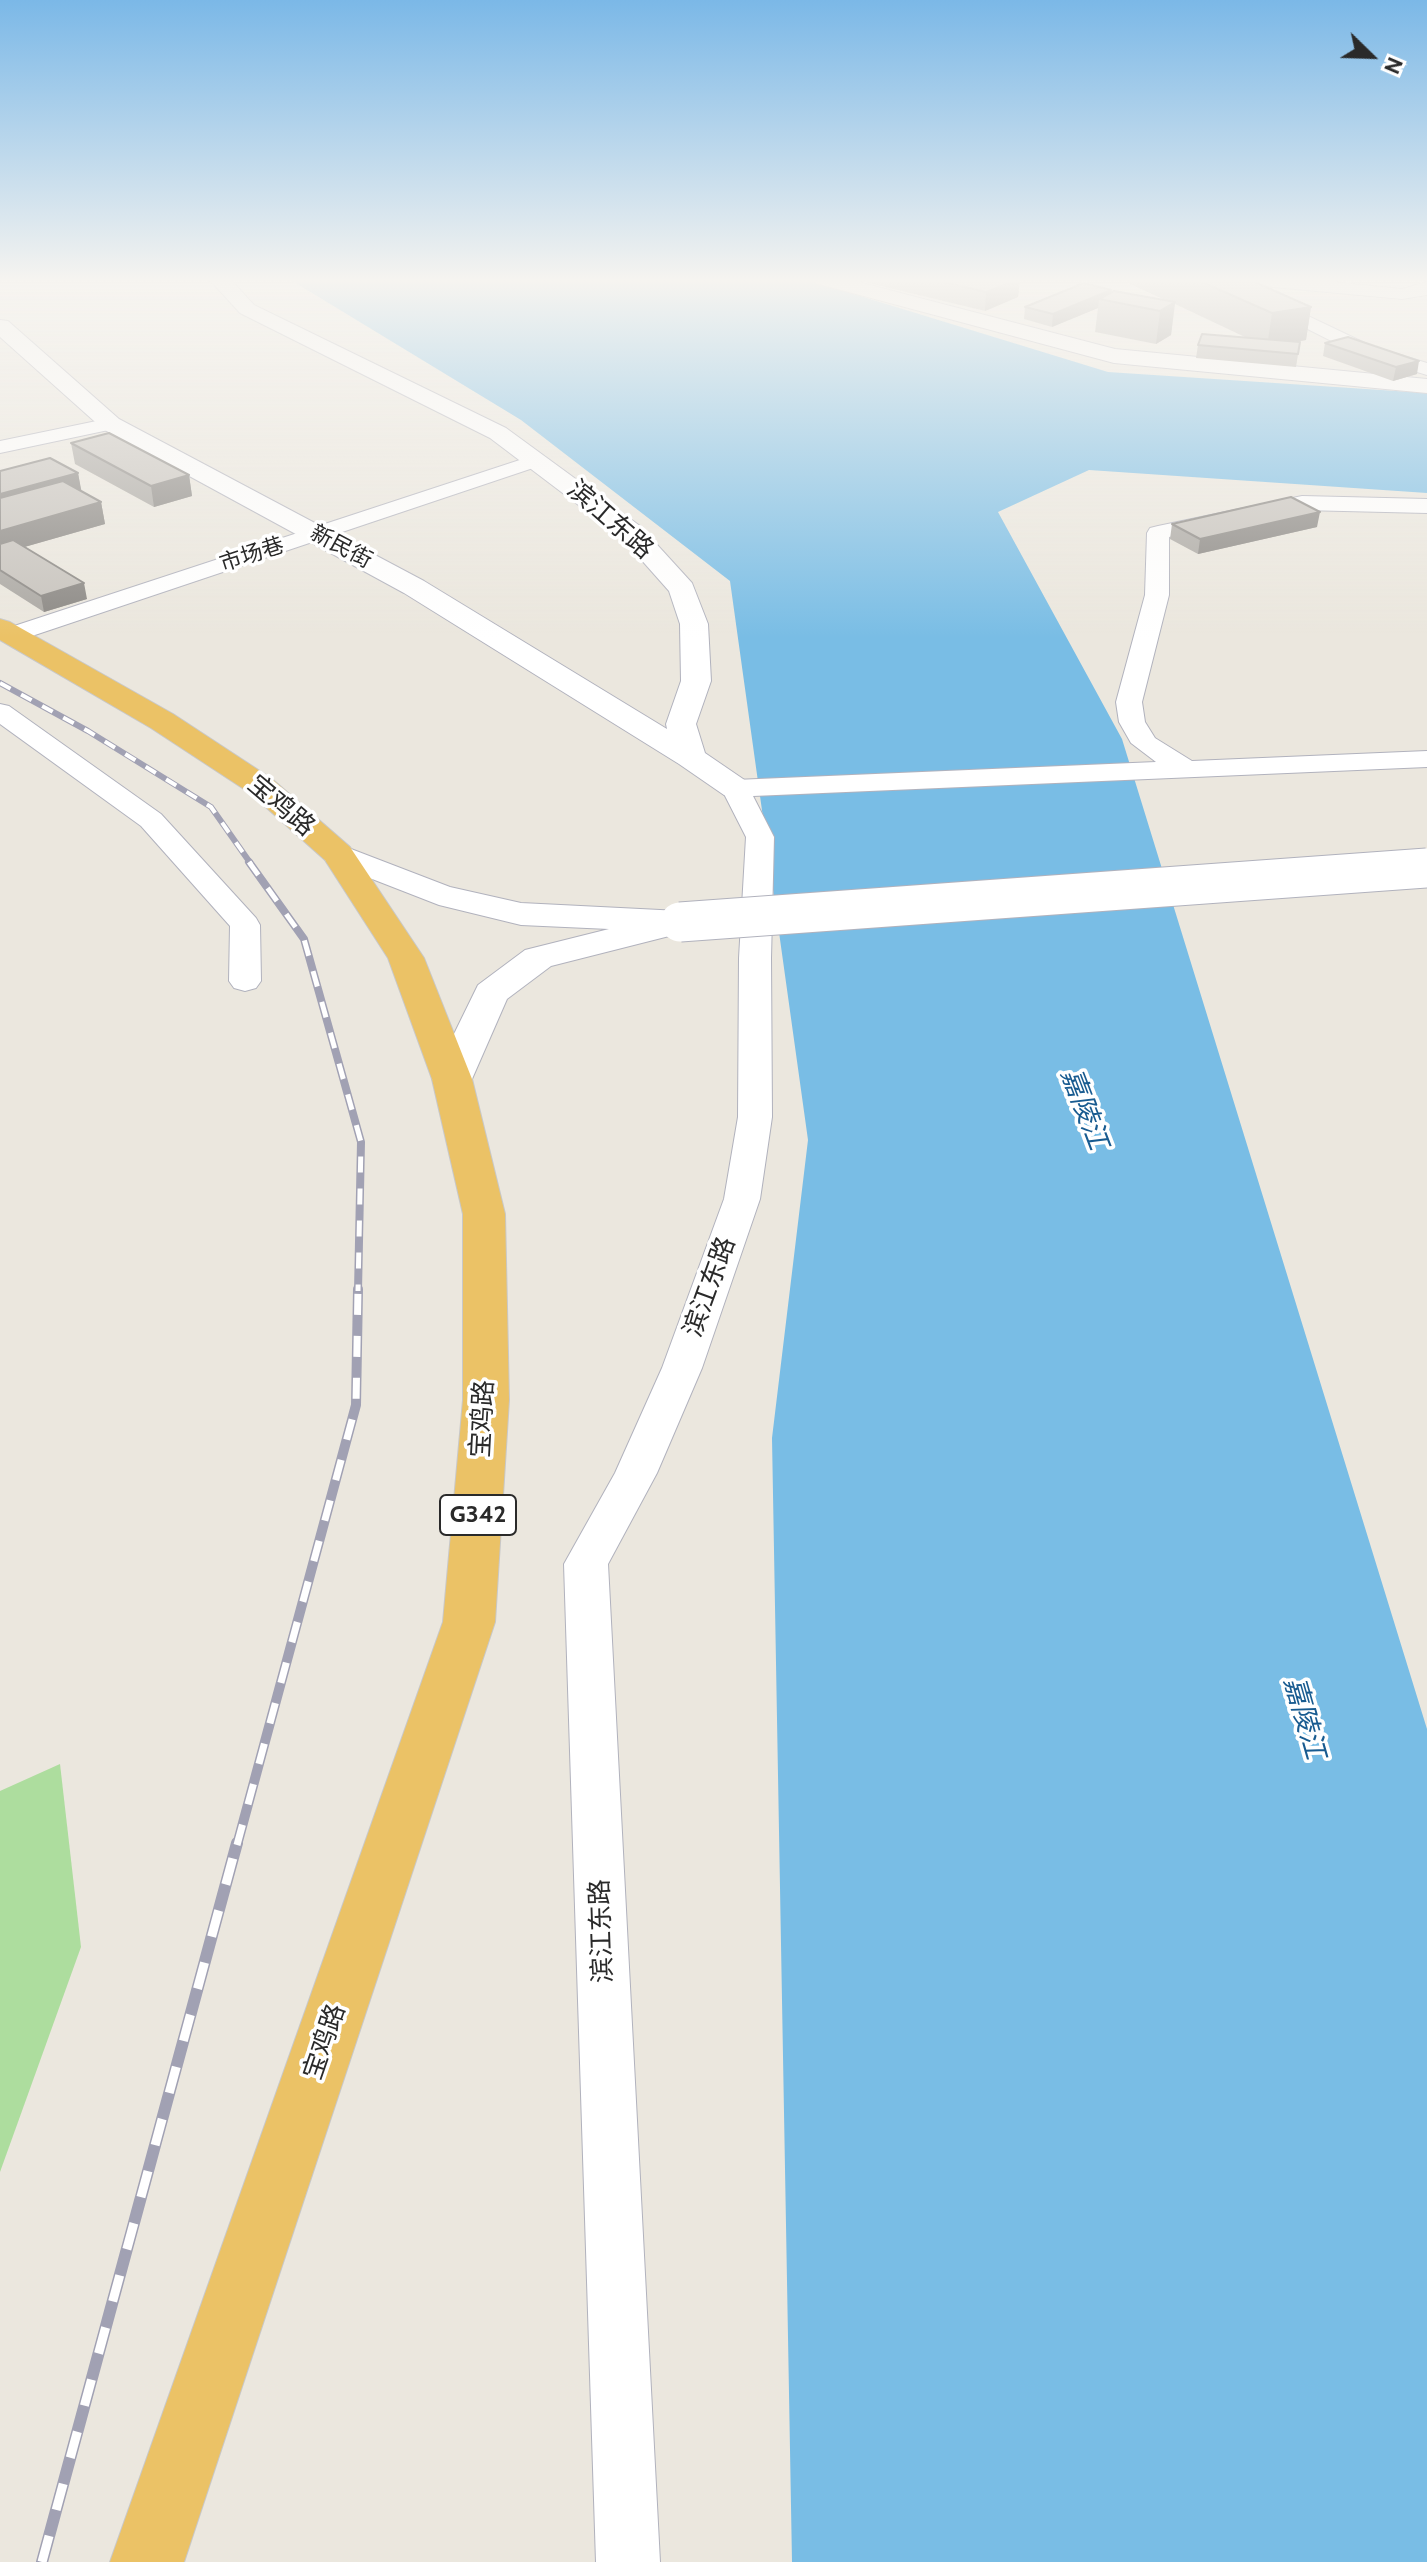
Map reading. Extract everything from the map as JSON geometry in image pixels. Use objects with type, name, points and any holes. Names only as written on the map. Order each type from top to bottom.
[{"type":"highway","name":"宝鸡路","points":[[6,631],[162,721],[261,786],[338,854],[406,958],[452,1079],[484,1214],[486,1400],[469,1622],[147,2562]]},
{"type":"street","name":"新民街","points":[[82,399],[111,424],[414,587],[690,757]]},
{"type":"street","name":"滨江东路","points":[[428,399],[498,433],[538,460],[631,532],[682,589],[694,624],[696,681],[681,724],[690,757],[749,787],[760,837],[755,958],[755,1117],[742,1199],[682,1368],[636,1473],[586,1564],[628,2562]]},
{"type":"street","points":[[0,447],[111,424]]},
{"type":"street","name":"市场巷","points":[[6,631],[317,534],[538,460]]},
{"type":"street","points":[[1173,769],[1144,743],[1132,722],[1129,702],[1157,595],[1158,533],[1302,503],[1427,506]]},
{"type":"street","points":[[0,712],[151,820],[245,925],[245,981]]},
{"type":"street","points":[[749,787],[1427,759]]},
{"type":"street","points":[[338,854],[439,895],[521,914],[680,922],[1427,868]]},
{"type":"street","points":[[452,1079],[491,993],[538,958],[680,922]]},
{"type":"green space","points":[[60,1764],[81,1947],[0,2172],[0,1791]]},
{"type":"water","name":"嘉陵江","points":[[486,399],[1427,399],[1427,493],[1089,470],[998,512],[1122,739],[1427,1729],[1427,2562],[792,2562],[772,1438],[808,1140],[730,581],[521,420]]},
{"type":"building","points":[[109,433],[189,475],[151,486],[71,443]]},
{"type":"building","points":[[50,458],[78,473],[0,494],[0,471]]},
{"type":"building","points":[[63,481],[101,502],[0,531],[0,498]]},
{"type":"building","points":[[1291,497],[1320,512],[1200,539],[1172,524]]},
{"type":"building","points":[[13,540],[84,583],[41,596],[0,570],[0,544]]},
{"type":"railway","points":[[0,683],[88,731],[211,807],[251,864]]},
{"type":"railway","points":[[249,862],[304,939],[361,1142],[358,1291]]},
{"type":"railway","points":[[237,1845],[356,1405],[358,1289]]},
{"type":"railway","points":[[42,2562],[237,1843]]}]
